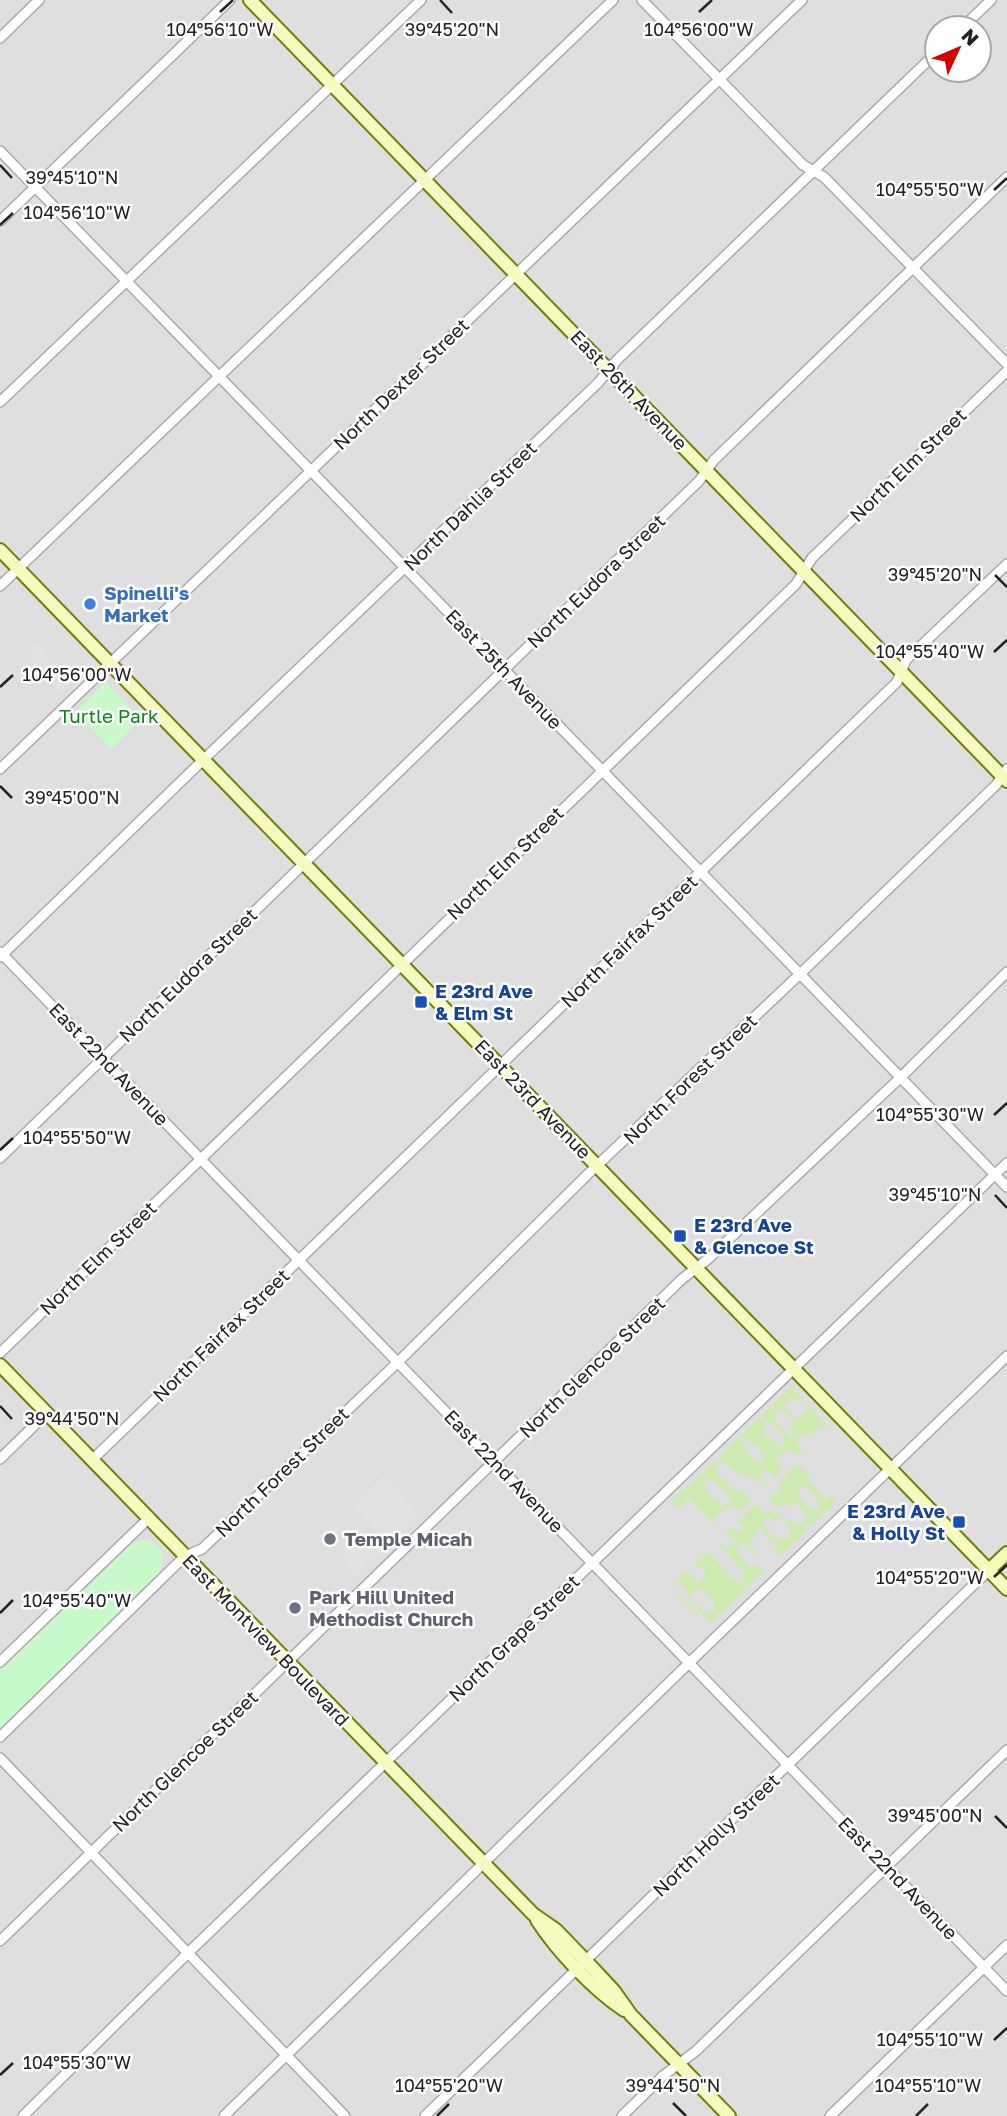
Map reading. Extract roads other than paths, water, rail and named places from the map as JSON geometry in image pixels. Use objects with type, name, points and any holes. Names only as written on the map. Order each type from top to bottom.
[{"type":"street","points":[[0,38],[39,0]]},
{"type":"street","points":[[0,221],[230,0]]},
{"type":"street","name":"East 26th Avenue","points":[[250,0],[901,672],[1005,775]]},
{"type":"street","points":[[0,402],[421,0]]},
{"type":"street","points":[[0,586],[612,0]]},
{"type":"street","points":[[642,0],[803,165],[824,177],[1007,364]]},
{"type":"street","name":"North Dexter Street","points":[[0,769],[802,0]]},
{"type":"street","points":[[976,14],[991,0]]},
{"type":"street","name":"North Dahlia Street","points":[[1,954],[405,568],[923,65]]},
{"type":"street","name":"East 25th Avenue","points":[[0,151],[1007,1187]]},
{"type":"street","name":"North Eudora Street","points":[[0,1158],[699,481],[714,460],[1007,177]]},
{"type":"street","name":"North Elm Street","points":[[0,1353],[794,585],[812,558],[1007,371]]},
{"type":"street","name":"East 23rd Avenue","points":[[0,550],[1007,1588]]},
{"type":"street","name":"North Fairfax Street","points":[[92,1460],[897,682],[906,660],[1007,564]]},
{"type":"street","name":"North Forest Street","points":[[0,1737],[186,1556],[202,1549],[398,1362],[1005,775]]},
{"type":"street","name":"East 22nd Avenue","points":[[1,954],[1007,1990]]},
{"type":"street","name":"North Glencoe Street","points":[[0,1941],[494,1461],[900,1078],[1007,972]]},
{"type":"street","name":"North Grape Street","points":[[23,2116],[188,1953],[1007,1163]]},
{"type":"street","points":[[224,2116],[688,1662],[1007,1356]]},
{"type":"street","name":"East Montview Boulevard","points":[[0,1365],[533,1914],[556,1930],[608,1998],[631,2015],[729,2116]]},
{"type":"street","points":[[0,1459],[47,1413]]},
{"type":"street","points":[[0,1662],[149,1518]]},
{"type":"street","name":"North Holly Street","points":[[425,2116],[1007,1553]]},
{"type":"street","points":[[622,2116],[664,2075],[696,2051],[1007,1750]]},
{"type":"street","points":[[0,1758],[345,2116]]},
{"type":"street","points":[[830,2116],[1007,1945]]},
{"type":"place","name":"Spinelli's Market","points":[[90,604]]},
{"type":"place","name":"E 23rd Ave & Elm St","points":[[421,1002]]},
{"type":"place","name":"E 23rd Ave & Glencoe St","points":[[680,1236]]},
{"type":"place","name":"E 23rd Ave & Holly St","points":[[959,1522]]},
{"type":"place","name":"Temple Micah","points":[[330,1539]]},
{"type":"place","name":"Park Hill United Methodist Church","points":[[295,1608]]},
{"type":"park label","name":"Turtle Park","points":[[109,716]]}]
